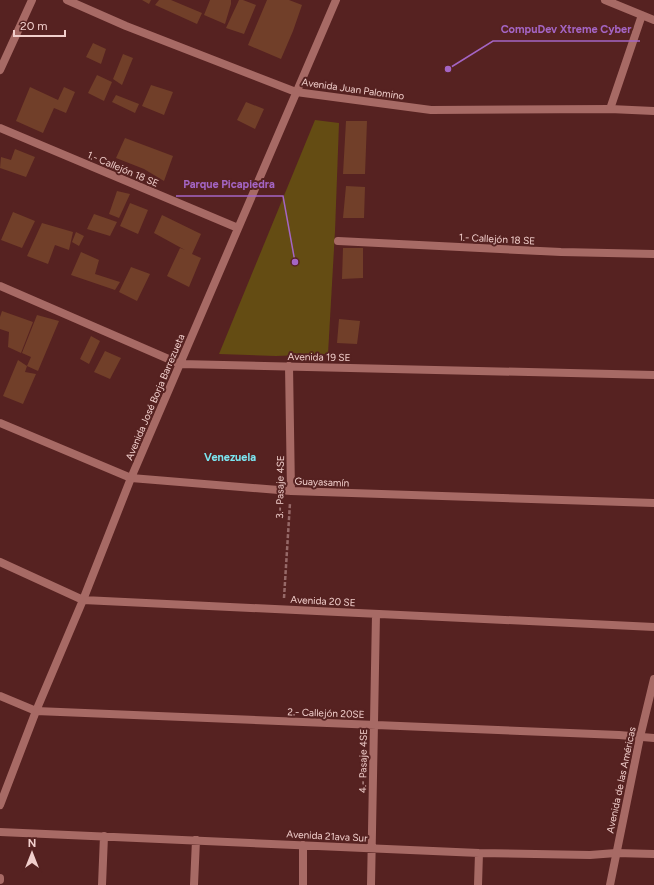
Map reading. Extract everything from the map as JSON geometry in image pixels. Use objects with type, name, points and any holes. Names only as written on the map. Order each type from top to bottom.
[{"type":"street","points":[[0,70],[32,0]]},
{"type":"street","name":"Avenida Juan Palomino","points":[[67,0],[126,26],[296,92],[431,110],[610,109],[654,111]]},
{"type":"street","name":"Avenida José Borja Barrezueta","points":[[0,805],[36,711],[83,600],[131,478],[336,0]]},
{"type":"street","points":[[605,0],[654,20]]},
{"type":"street","points":[[610,109],[642,15]]},
{"type":"street","name":"1.- Callejón 18 SE","points":[[0,128],[238,228]]},
{"type":"street","name":"1.- Callejón 18 SE","points":[[338,241],[560,252],[654,254]]},
{"type":"street","name":"Avenida 19 SE","points":[[0,286],[180,364],[654,375]]},
{"type":"street","name":"3.- Pasaje 4SE","points":[[289,366],[291,491]]},
{"type":"street","name":"Guayasamín","points":[[0,423],[131,478],[291,491],[654,503]]},
{"type":"street","name":"Avenida 20 SE","points":[[0,562],[83,600],[654,627]]},
{"type":"street","name":"4.- Pasaje 4SE","points":[[371,885],[376,614]]},
{"type":"street","name":"Avenida de las Américas","points":[[610,885],[640,737],[654,679]]},
{"type":"street","name":"2.- Callejón 20SE","points":[[0,696],[36,711],[619,735],[654,738]]},
{"type":"street","name":"Avenida 21ava Sur","points":[[0,832],[479,853],[590,855],[616,853],[654,854]]},
{"type":"street","points":[[102,885],[104,836]]},
{"type":"street","points":[[194,885],[196,840]]},
{"type":"street","points":[[303,845],[303,885]]},
{"type":"street","points":[[478,885],[479,853]]},
{"type":"path","name":"3.- Pasaje 4SE","points":[[283,609],[291,491]]},
{"type":"shaded area","points":[[315,120],[339,123],[328,354],[276,356],[219,354]]},
{"type":"building","points":[[142,0],[151,0],[149,4]]},
{"type":"building","points":[[159,0],[171,0],[202,13],[197,24],[155,5]]},
{"type":"building","points":[[210,0],[231,0],[225,24],[204,15]]},
{"type":"building","points":[[239,0],[256,5],[244,34],[226,28]]},
{"type":"building","points":[[267,0],[289,0],[302,5],[281,59],[248,45]]},
{"type":"building","points":[[93,43],[106,49],[101,64],[86,57]]},
{"type":"building","points":[[123,54],[133,58],[122,85],[113,79]]},
{"type":"building","points":[[97,75],[112,82],[104,101],[88,93]]},
{"type":"building","points":[[151,85],[173,92],[164,115],[142,106]]},
{"type":"building","points":[[30,87],[58,100],[64,87],[75,92],[66,113],[54,108],[43,133],[16,121]]},
{"type":"building","points":[[116,95],[139,104],[135,113],[112,102]]},
{"type":"building","points":[[246,102],[264,109],[255,129],[237,120]]},
{"type":"building","points":[[346,121],[367,121],[365,174],[343,174]]},
{"type":"building","points":[[125,138],[173,156],[164,181],[144,169],[116,158]]},
{"type":"building","points":[[15,149],[35,157],[26,177],[0,168],[1,157],[11,160]]},
{"type":"building","points":[[346,186],[365,187],[364,218],[343,218]]},
{"type":"building","points":[[117,191],[130,194],[119,218],[109,214]]},
{"type":"building","points":[[130,203],[148,210],[138,234],[120,226]]},
{"type":"building","points":[[13,212],[35,221],[22,248],[1,240]]},
{"type":"building","points":[[94,214],[117,222],[110,236],[87,229]]},
{"type":"building","points":[[162,215],[201,234],[192,254],[201,258],[189,287],[167,276],[180,248],[185,250],[154,233]]},
{"type":"building","points":[[42,223],[73,232],[69,250],[55,245],[48,264],[27,256]]},
{"type":"building","points":[[76,232],[84,236],[79,246],[72,242]]},
{"type":"building","points":[[343,248],[363,248],[363,278],[342,279]]},
{"type":"building","points":[[81,252],[99,260],[95,274],[120,282],[115,290],[71,275]]},
{"type":"building","points":[[131,267],[150,274],[137,301],[119,292]]},
{"type":"building","points":[[2,311],[33,322],[21,353],[8,347],[9,332],[0,329],[0,317]]},
{"type":"building","points":[[37,315],[59,321],[38,371],[27,366],[31,357],[22,353]]},
{"type":"building","points":[[339,319],[360,321],[357,344],[337,343]]},
{"type":"building","points":[[91,336],[100,341],[89,364],[80,359]]},
{"type":"building","points":[[105,351],[121,358],[110,379],[94,372]]},
{"type":"building","points":[[18,360],[27,366],[25,372],[36,374],[23,404],[3,396]]},
{"type":"place","name":"CompuDev Xtreme Cyber","points":[[448,69]]},
{"type":"place","name":"Parque Picapiedra","points":[[295,262]]},
{"type":"district","name":"Venezuela","points":[[230,457]]}]
